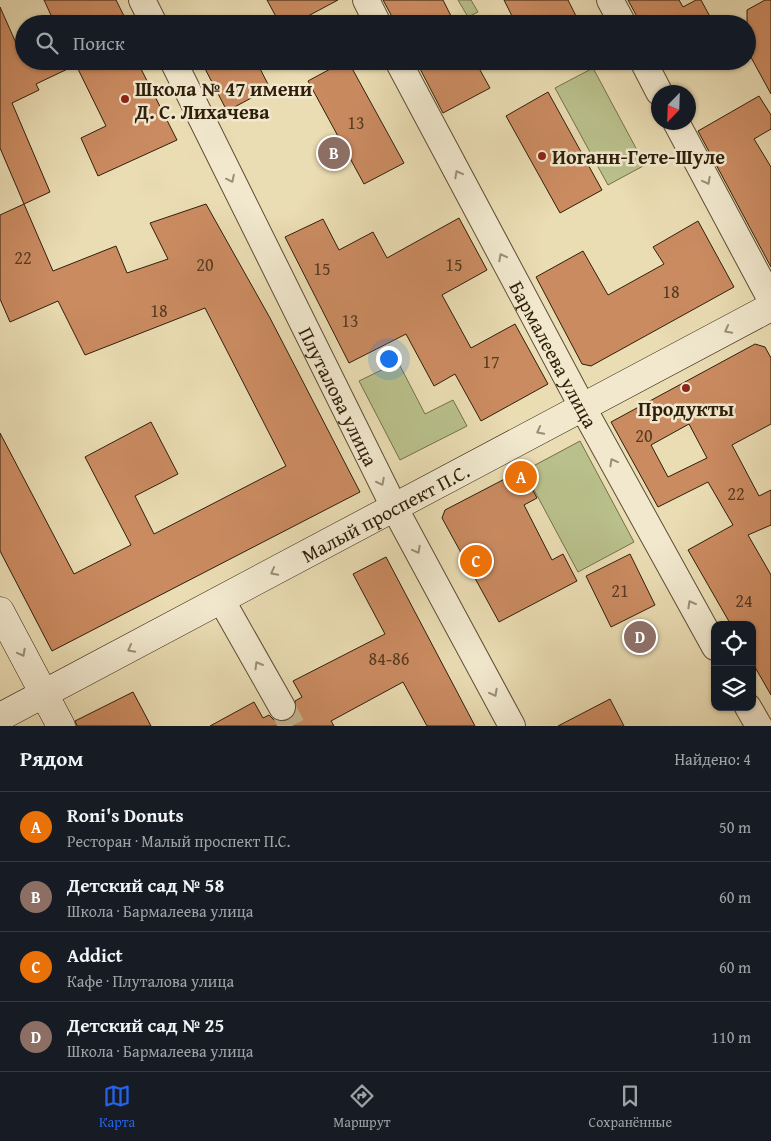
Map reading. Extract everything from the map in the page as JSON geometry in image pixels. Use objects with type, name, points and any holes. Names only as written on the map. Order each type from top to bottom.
[{"type":"street","points":[[142,0],[150,15]]},
{"type":"street","points":[[366,0],[374,15]]},
{"type":"street","points":[[610,0],[618,15]]},
{"type":"street","name":"Плуталова улица","points":[[176,70],[394,507],[512,726]]},
{"type":"street","name":"Бармалеева улица","points":[[403,70],[583,408],[711,639]]},
{"type":"street","points":[[648,70],[655,85]]},
{"type":"street","points":[[680,130],[771,300]]},
{"type":"street","name":"Малый проспект П.С.","points":[[0,717],[222,601],[394,507],[771,307]]},
{"type":"street","points":[[222,601],[282,708]]},
{"type":"street","points":[[0,611],[61,726]]},
{"type":"street","points":[[750,711],[759,726]]},
{"type":"green space","points":[[458,0],[471,0],[478,12],[467,15]]},
{"type":"green space","points":[[589,70],[594,70],[645,165],[608,185],[555,88]]},
{"type":"green space","points":[[398,362],[425,414],[453,400],[467,426],[400,460],[359,381]]},
{"type":"green space","points":[[580,441],[634,542],[578,572],[524,471]]},
{"type":"building","points":[[44,0],[116,0],[124,15],[51,15]]},
{"type":"building","points":[[267,0],[338,0],[310,15],[275,15]]},
{"type":"building","points":[[383,0],[443,0],[450,15],[391,15]]},
{"type":"building","points":[[504,0],[568,0],[576,15],[512,15]]},
{"type":"building","points":[[628,0],[679,0],[683,7],[696,0],[701,0],[709,15],[636,15]]},
{"type":"building","points":[[765,0],[771,0],[771,94],[756,66],[756,15],[747,15],[747,10]]},
{"type":"building","points":[[0,7],[15,41],[15,70],[65,70],[36,84],[39,90],[12,103],[50,192],[24,204],[0,148]]},
{"type":"building","points":[[78,70],[142,70],[177,140],[98,176],[81,138],[106,126]]},
{"type":"building","points":[[206,70],[261,70],[270,88],[227,111]]},
{"type":"building","points":[[328,70],[353,70],[404,163],[364,184],[308,81]]},
{"type":"building","points":[[421,70],[480,70],[490,88],[443,113]]},
{"type":"building","points":[[548,92],[602,190],[560,213],[506,116]]},
{"type":"building","points":[[759,96],[771,115],[771,129],[754,139],[771,167],[771,267],[698,131]]},
{"type":"building","points":[[24,204],[53,271],[116,246],[127,273],[168,259],[150,223],[206,204],[270,318],[360,492],[52,651],[0,551],[0,433],[74,574],[131,545],[85,457],[151,422],[178,474],[135,496],[154,534],[286,466],[205,308],[85,355],[58,301],[10,322],[0,299],[0,215]]},
{"type":"building","points":[[459,218],[487,270],[442,295],[471,348],[515,324],[548,384],[481,421],[455,374],[434,386],[406,334],[349,363],[285,237],[323,219],[339,250],[373,232],[387,258]]},
{"type":"building","points":[[698,221],[734,287],[591,366],[582,364],[536,277],[583,251],[608,295],[664,264],[653,247]]},
{"type":"building","points":[[755,344],[765,347],[771,358],[771,424],[732,445],[759,496],[771,490],[771,525],[748,535],[771,575],[771,695],[756,669],[756,621],[729,621],[688,550],[733,525],[708,482],[658,507],[611,422]],"holes":[[[689,424],[707,458],[668,477],[651,445]]]},
{"type":"building","points":[[522,470],[537,498],[524,505],[552,560],[563,554],[577,581],[499,622],[442,518],[445,510]]},
{"type":"building","points":[[630,554],[655,605],[611,627],[586,576]]},
{"type":"building","points":[[386,557],[475,726],[427,726],[403,682],[331,721],[334,726],[210,726],[254,702],[263,718],[269,715],[274,720],[281,722],[289,720],[295,714],[295,701],[302,697],[293,681],[385,634],[353,574]]},
{"type":"building","points":[[133,692],[151,726],[77,726],[75,721]]},
{"type":"building","points":[[610,699],[624,726],[558,726]]},
{"type":"tunnel","points":[[282,707],[292,726]]},
{"type":"place","name":"Школа № 47 имени Д. С. Лихачева","points":[[125,99]]},
{"type":"place","name":"Детский сад № 58","points":[[334,153]]},
{"type":"place","name":"Иоганн-Гете-Шуле","points":[[542,156]]},
{"type":"place","name":"Продукты","points":[[686,388]]},
{"type":"place","name":"Roni's Donuts","points":[[521,477]]},
{"type":"place","name":"Addict","points":[[476,561]]},
{"type":"place","name":"Детский сад № 25","points":[[640,637]]}]
